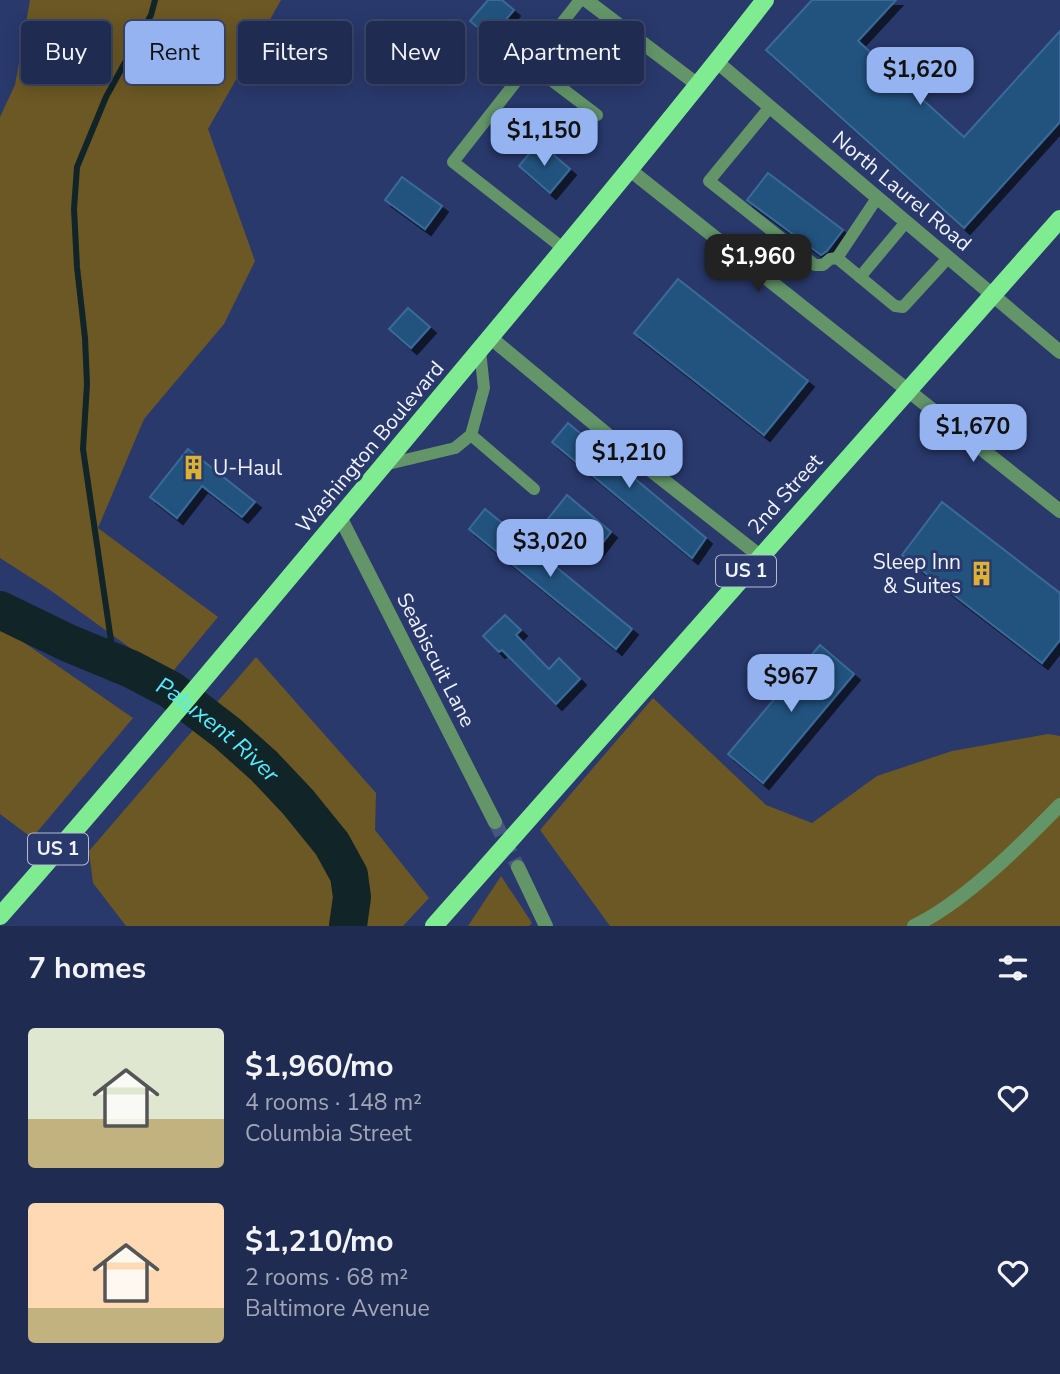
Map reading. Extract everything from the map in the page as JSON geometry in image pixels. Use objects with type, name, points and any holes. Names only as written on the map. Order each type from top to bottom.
[{"type":"main road","name":"Washington Boulevard","points":[[0,916],[241,637],[630,170],[765,0]]},
{"type":"main road","name":"2nd Street","points":[[433,926],[1060,219]]},
{"type":"street","points":[[586,0],[698,85]]},
{"type":"street","name":"North Laurel Road","points":[[717,62],[1060,352]]},
{"type":"street","points":[[630,170],[1060,511]]},
{"type":"street","points":[[485,344],[760,556]]},
{"type":"street","name":"Seabiscuit Lane","points":[[340,517],[495,822]]},
{"type":"street","points":[[914,926],[928,919],[982,878],[1060,805]]},
{"type":"street","points":[[518,867],[546,926]]},
{"type":"lane","points":[[564,21],[580,0]]},
{"type":"lane","points":[[514,84],[453,162],[564,249]]},
{"type":"lane","points":[[556,84],[597,116]]},
{"type":"lane","points":[[770,107],[709,181],[815,265],[823,265],[830,258],[837,258],[895,306],[903,307],[948,257]]},
{"type":"lane","points":[[837,258],[877,198]]},
{"type":"lane","points":[[860,277],[906,222]]},
{"type":"lane","points":[[384,465],[455,448],[471,435],[484,388],[485,344]]},
{"type":"lane","points":[[471,435],[534,489]]},
{"type":"shaded area","points":[[30,0],[281,0],[269,21],[238,21],[238,76],[208,129],[255,261],[224,324],[144,419],[98,528],[218,617],[169,676],[50,590],[0,558],[0,117],[15,85],[21,51],[21,84],[111,84],[111,21],[26,21]]},
{"type":"shaded area","points":[[0,626],[133,718],[32,838],[0,814]]},
{"type":"shaded area","points":[[256,657],[376,793],[375,830],[429,898],[403,926],[126,926],[93,883],[89,851]]},
{"type":"shaded area","points":[[653,698],[766,805],[812,823],[877,776],[952,751],[1048,734],[1060,736],[1060,926],[610,926],[540,830]]},
{"type":"shaded area","points":[[501,876],[532,923],[529,926],[468,926]]},
{"type":"building","points":[[488,0],[502,0],[514,10],[505,21],[479,21],[479,29],[470,21]]},
{"type":"building","points":[[812,0],[896,0],[858,41],[964,137],[1060,31],[1060,122],[964,228],[766,50]]},
{"type":"building","points":[[539,142],[570,169],[550,193],[519,166]]},
{"type":"building","points":[[768,173],[843,230],[827,251],[821,255],[747,200]]},
{"type":"building","points":[[402,177],[442,206],[425,229],[385,200]]},
{"type":"building","points":[[678,279],[808,381],[764,435],[634,333]]},
{"type":"building","points":[[408,308],[430,327],[411,348],[389,329]]},
{"type":"building","points":[[568,423],[706,538],[692,558],[552,442]]},
{"type":"building","name":"U-Haul","points":[[188,449],[255,502],[242,517],[202,486],[177,518],[150,497]]},
{"type":"building","points":[[567,495],[611,532],[593,555],[547,520]]},
{"type":"building","name":"Sleep Inn & Suites","points":[[942,502],[1060,593],[1060,640],[1042,663],[902,555]]},
{"type":"building","points":[[485,509],[632,629],[616,649],[469,529]]},
{"type":"building","points":[[505,615],[521,630],[516,635],[549,669],[559,658],[580,679],[556,704],[502,650],[499,652],[483,636]]},
{"type":"building","points":[[820,645],[854,674],[763,783],[728,754]]},
{"type":"waterway","points":[[114,661],[83,449],[87,384],[74,209],[77,167],[106,97],[151,15],[155,0]]},
{"type":"waterway","name":"Patuxent River","points":[[0,610],[171,690],[227,733],[264,766],[332,844],[349,875],[352,897],[348,926]]},
{"type":"tunnel","points":[[495,822],[518,867]]},
{"type":"place","name":"U-Haul","points":[[193,468]]},
{"type":"place","name":"Sleep Inn & Suites","points":[[981,574]]}]
